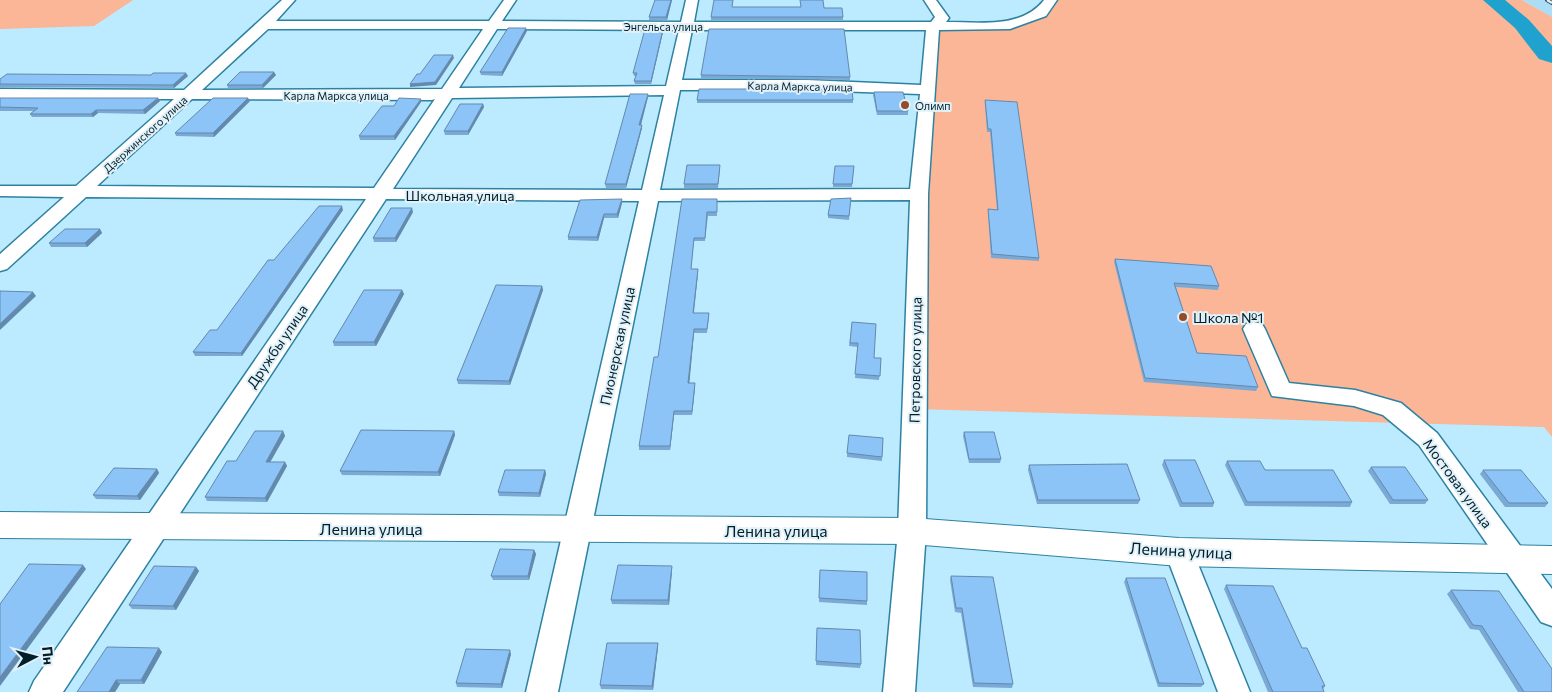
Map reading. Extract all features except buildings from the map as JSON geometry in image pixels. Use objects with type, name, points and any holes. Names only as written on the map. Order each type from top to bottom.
[{"type":"street","name":"Дзержинского улица","points":[[0,265],[265,25],[289,0]]},
{"type":"street","name":"Дружбы улица","points":[[45,692],[510,0]]},
{"type":"street","name":"Пионерская улица","points":[[542,692],[692,0]]},
{"type":"street","name":"Петровского улица","points":[[899,692],[912,531],[919,194],[932,27],[942,18],[930,0]]},
{"type":"street","name":"Энгельса улица","points":[[265,25],[1004,26],[1041,13],[1051,0]]},
{"type":"street","name":"Карла Маркса улица","points":[[0,94],[432,95],[447,93],[807,85],[927,90]]},
{"type":"street","name":"Школьная улица","points":[[0,191],[650,196],[919,194]]},
{"type":"street","name":"Мостовая улица","points":[[1254,329],[1280,390],[1355,398],[1392,409],[1428,439],[1552,613]]},
{"type":"street","name":"Ленина улица","points":[[0,525],[912,531],[1179,552],[1552,560]]},
{"type":"street","points":[[1179,552],[1234,692]]},
{"type":"shaded area","points":[[0,0],[133,0],[94,26],[0,29]]},
{"type":"shaded area","points":[[1051,0],[1522,0],[1552,17],[1552,437],[1544,427],[914,409],[933,27],[1005,26],[1041,13]]},
{"type":"shaded area","points":[[1522,0],[1552,0],[1552,17],[1535,7]]},
{"type":"waterway","points":[[1493,0],[1522,24],[1547,54],[1552,56]]},
{"type":"railway","points":[[1547,0],[1552,3]]},
{"type":"place","name":"Олимп","points":[[905,105]]},
{"type":"place","name":"Школа №1","points":[[1183,317]]}]
